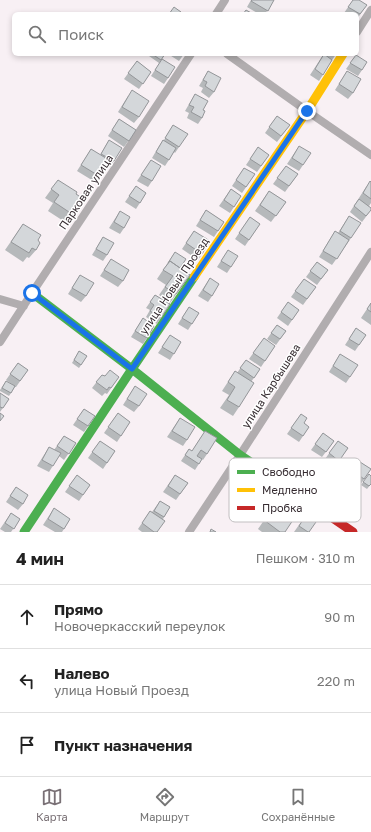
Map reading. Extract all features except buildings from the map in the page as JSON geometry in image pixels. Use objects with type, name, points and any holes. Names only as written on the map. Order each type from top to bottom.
[{"type":"street","points":[[217,12],[225,0]]},
{"type":"street","points":[[359,29],[371,10]]},
{"type":"street","name":"Парковая улица","points":[[0,342],[190,56]]},
{"type":"street","points":[[230,56],[371,155]]},
{"type":"street","name":"улица Новый Проезд","points":[[24,532],[132,369],[307,111],[342,56]]},
{"type":"street","name":"улица Карбышева","points":[[238,458],[371,252]]},
{"type":"street","points":[[32,293],[132,369],[244,458]]},
{"type":"street","points":[[0,299],[24,306]]},
{"type":"street","name":"улица Карбышева","points":[[189,532],[229,472]]},
{"type":"street","points":[[338,522],[353,532]]},
{"type":"traffic: fast","points":[[24,532],[194,277]]},
{"type":"traffic: fast","points":[[32,293],[132,369],[244,458]]},
{"type":"traffic: slow","points":[[194,277],[307,111],[342,56]]},
{"type":"traffic: jam","points":[[338,522],[353,532]]},
{"type":"route","points":[[32,293],[132,369],[307,111]]}]
